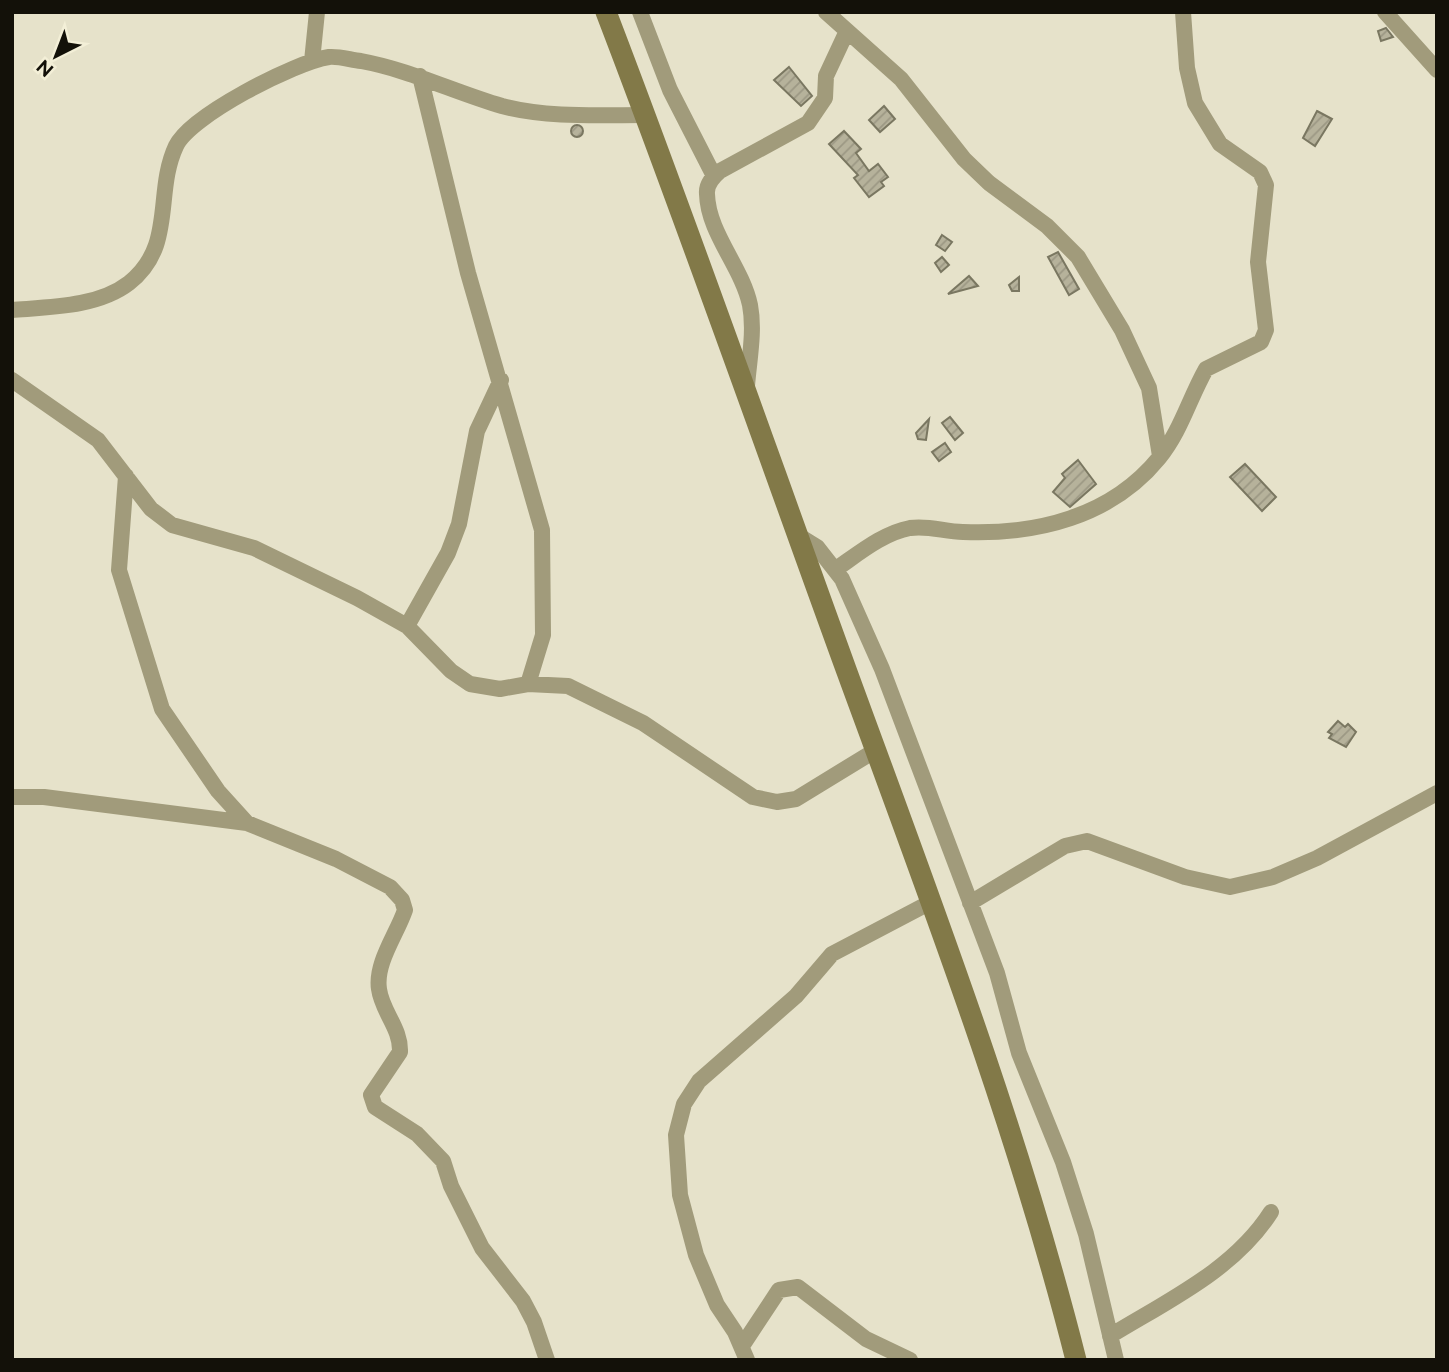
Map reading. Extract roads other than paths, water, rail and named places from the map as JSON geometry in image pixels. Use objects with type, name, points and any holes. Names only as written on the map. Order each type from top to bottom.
[{"type":"main road","points":[[606,12],[746,388],[796,534],[931,902],[1050,1256],[1076,1360]]},
{"type":"street","points":[[312,61],[317,12]]},
{"type":"street","points":[[640,12],[693,140],[714,176]]},
{"type":"street","points":[[826,12],[901,79],[964,159],[989,183],[1047,226],[1078,257],[1122,330],[1149,388],[1160,456]]},
{"type":"street","points":[[836,569],[886,537],[909,528],[937,527],[961,533],[1037,529],[1105,504],[1136,483],[1160,456],[1184,421],[1206,369],[1261,342],[1266,330],[1258,262],[1266,185],[1260,172],[1220,144],[1195,103],[1187,68],[1183,12]]},
{"type":"street","points":[[1385,12],[1437,70]]},
{"type":"street","points":[[746,388],[750,308],[743,279],[712,217],[706,192],[714,176],[808,123],[825,98],[826,76],[847,31]]},
{"type":"street","points":[[12,310],[100,299],[129,283],[151,260],[162,231],[168,173],[176,146],[188,129],[260,82],[312,61],[332,57],[420,76],[504,106],[599,116],[645,115]]},
{"type":"street","points":[[420,76],[468,273],[542,530],[543,635],[528,684]]},
{"type":"street","points":[[12,380],[98,440],[151,509],[172,525],[254,548],[407,626],[451,671],[470,684],[500,689],[528,684],[568,686],[609,704],[681,746],[753,796],[777,802],[796,799],[876,750]]},
{"type":"street","points":[[407,626],[448,553],[459,524],[477,431],[500,380]]},
{"type":"street","points":[[126,476],[119,570],[162,709],[218,791],[247,823]]},
{"type":"street","points":[[796,534],[817,547],[836,569],[882,669],[997,973],[1019,1053],[1063,1162],[1086,1234],[1116,1360]]},
{"type":"street","points":[[970,903],[1065,846],[1087,841],[1185,877],[1230,887],[1273,877],[1317,858],[1437,793]]},
{"type":"street","points":[[12,797],[44,797],[247,823],[336,859],[390,887],[402,900],[405,910],[380,973],[378,988],[400,1042],[400,1052],[372,1096],[375,1107],[416,1134],[443,1161],[450,1186],[482,1248],[523,1301],[534,1322],[547,1360]]},
{"type":"street","points":[[745,1353],[717,1305],[701,1268],[680,1195],[676,1135],[684,1104],[699,1081],[796,996],[832,954],[931,902]]},
{"type":"street","points":[[1110,1336],[1188,1291],[1257,1234],[1271,1212]]},
{"type":"street","points":[[745,1353],[779,1290],[798,1287],[866,1339],[911,1360]]}]
